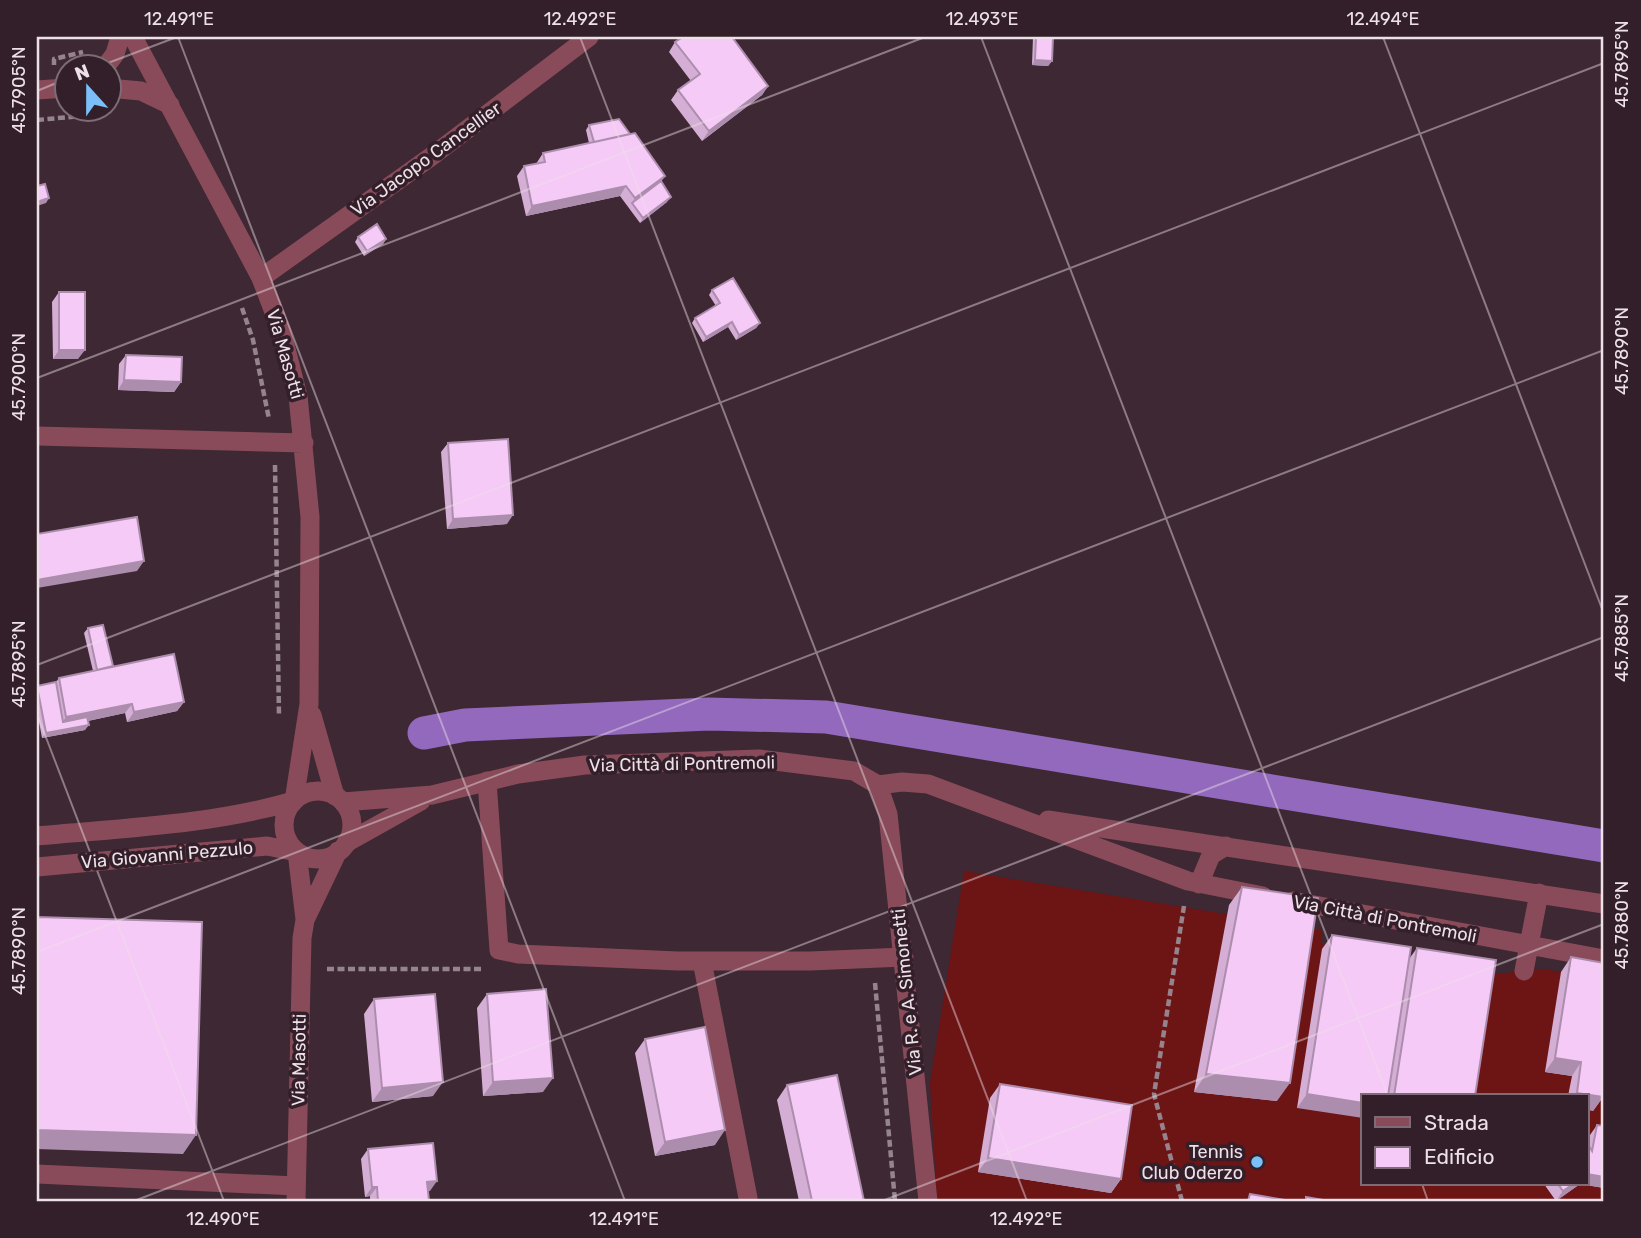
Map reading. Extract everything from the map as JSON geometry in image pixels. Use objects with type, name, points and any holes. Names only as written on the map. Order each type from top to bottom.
[{"type":"street","name":"Via Masotti","points":[[133,37],[261,278],[282,333],[295,383],[310,517],[309,704],[294,801]]},
{"type":"street","name":"Via Jacopo Cancellier","points":[[261,278],[432,156],[589,37]]},
{"type":"street","points":[[122,89],[141,91],[172,107]]},
{"type":"street","points":[[37,436],[303,443]]},
{"type":"street","name":"Via Masotti","points":[[309,704],[339,799]]},
{"type":"street","name":"Via Città di Pontremoli","points":[[339,799],[432,795],[487,780],[585,765],[759,759],[854,771],[878,785],[902,782],[928,785],[1194,882],[1604,959]]},
{"type":"street","points":[[487,780],[499,950],[518,954],[702,961],[810,961],[904,957]]},
{"type":"street","name":"Via R. e A. Simonetti","points":[[878,785],[888,814],[928,1201]]},
{"type":"street","name":"Via Giovanni Pezzulo","points":[[37,836],[193,822],[256,811],[294,801],[314,791],[339,799]]},
{"type":"street","name":"Via Città di Pontremoli","points":[[342,847],[432,795]]},
{"type":"street","points":[[339,799],[351,823],[342,847]]},
{"type":"street","points":[[294,801],[287,810],[284,832],[297,852]]},
{"type":"street","name":"Via Città di Pontremoli","points":[[1009,814],[1604,904]]},
{"type":"street","points":[[1194,882],[1211,855],[1226,846]]},
{"type":"street","name":"Via Giovanni Pezzulo","points":[[37,867],[257,847],[297,852],[317,859],[342,847]]},
{"type":"street","name":"Via Masotti","points":[[305,920],[342,847]]},
{"type":"street","name":"Via Masotti","points":[[296,1194],[305,920],[297,852]]},
{"type":"street","points":[[1524,971],[1539,893]]},
{"type":"street","points":[[702,961],[748,1198]]},
{"type":"street","points":[[37,1174],[296,1194]]},
{"type":"path","points":[[81,52],[89,48]]},
{"type":"path","points":[[240,305],[253,340],[273,442],[279,719]]},
{"type":"path","points":[[1182,1201],[1154,1094],[1194,882]]},
{"type":"path","points":[[872,957],[895,1201]]},
{"type":"path","points":[[323,969],[484,969]]},
{"type":"shaded area","points":[[964,871],[1322,930],[1322,944],[1496,974],[1542,969],[1604,978],[1604,1201],[937,1201],[930,1083]]},
{"type":"building","points":[[683,37],[732,37],[768,86],[709,131],[678,90],[700,74],[675,42]]},
{"type":"building","points":[[1036,37],[1053,37],[1052,61],[1035,60]]},
{"type":"building","points":[[619,119],[630,134],[594,142],[589,125]]},
{"type":"building","points":[[635,133],[665,176],[635,198],[626,186],[532,206],[524,166],[545,162],[543,153]]},
{"type":"building","points":[[661,181],[671,197],[643,218],[632,203]]},
{"type":"building","points":[[45,184],[49,198],[37,202],[37,186]]},
{"type":"building","points":[[377,224],[386,239],[367,251],[358,237]]},
{"type":"building","points":[[733,278],[760,323],[739,335],[732,322],[706,337],[695,318],[720,303],[712,290]]},
{"type":"building","points":[[59,292],[85,292],[85,350],[59,350]]},
{"type":"building","points":[[126,355],[182,357],[181,382],[124,380]]},
{"type":"building","points":[[508,439],[513,515],[453,519],[448,443]]},
{"type":"building","points":[[137,517],[144,561],[37,580],[37,534]]},
{"type":"building","points":[[103,625],[113,666],[97,670],[88,628]]},
{"type":"building","points":[[174,654],[184,702],[134,712],[132,704],[66,717],[59,678]]},
{"type":"building","points":[[56,682],[63,722],[87,717],[89,725],[46,733],[37,686]]},
{"type":"building","points":[[1242,887],[1318,898],[1290,1083],[1206,1074]]},
{"type":"building","points":[[37,917],[202,922],[196,1135],[37,1130]]},
{"type":"building","points":[[1332,935],[1411,947],[1388,1094],[1361,1094],[1361,1103],[1307,1094]]},
{"type":"building","points":[[1417,948],[1496,960],[1475,1094],[1394,1094]]},
{"type":"building","points":[[1571,957],[1604,963],[1603,1097],[1577,1093],[1581,1062],[1555,1058]]},
{"type":"building","points":[[546,989],[553,1078],[493,1082],[487,994]]},
{"type":"building","points":[[435,994],[443,1082],[382,1088],[374,999]]},
{"type":"building","points":[[705,1027],[725,1130],[665,1142],[645,1039]]},
{"type":"building","points":[[837,1075],[864,1201],[812,1201],[787,1085]]},
{"type":"building","points":[[1000,1084],[1132,1105],[1121,1179],[988,1158]]},
{"type":"building","points":[[1597,1125],[1604,1126],[1604,1177],[1588,1174],[1588,1145],[1592,1151]]},
{"type":"building","points":[[433,1143],[437,1181],[427,1182],[429,1201],[378,1201],[377,1187],[372,1187],[368,1149]]},
{"type":"building","points":[[1250,1194],[1291,1201],[1248,1201]]},
{"type":"building","points":[[1306,1197],[1329,1201],[1306,1201]]},
{"type":"waterway","points":[[424,733],[465,725],[709,714],[826,717],[1604,846]]},
{"type":"place","name":"Tennis Club Oderzo","points":[[1257,1162]]}]
